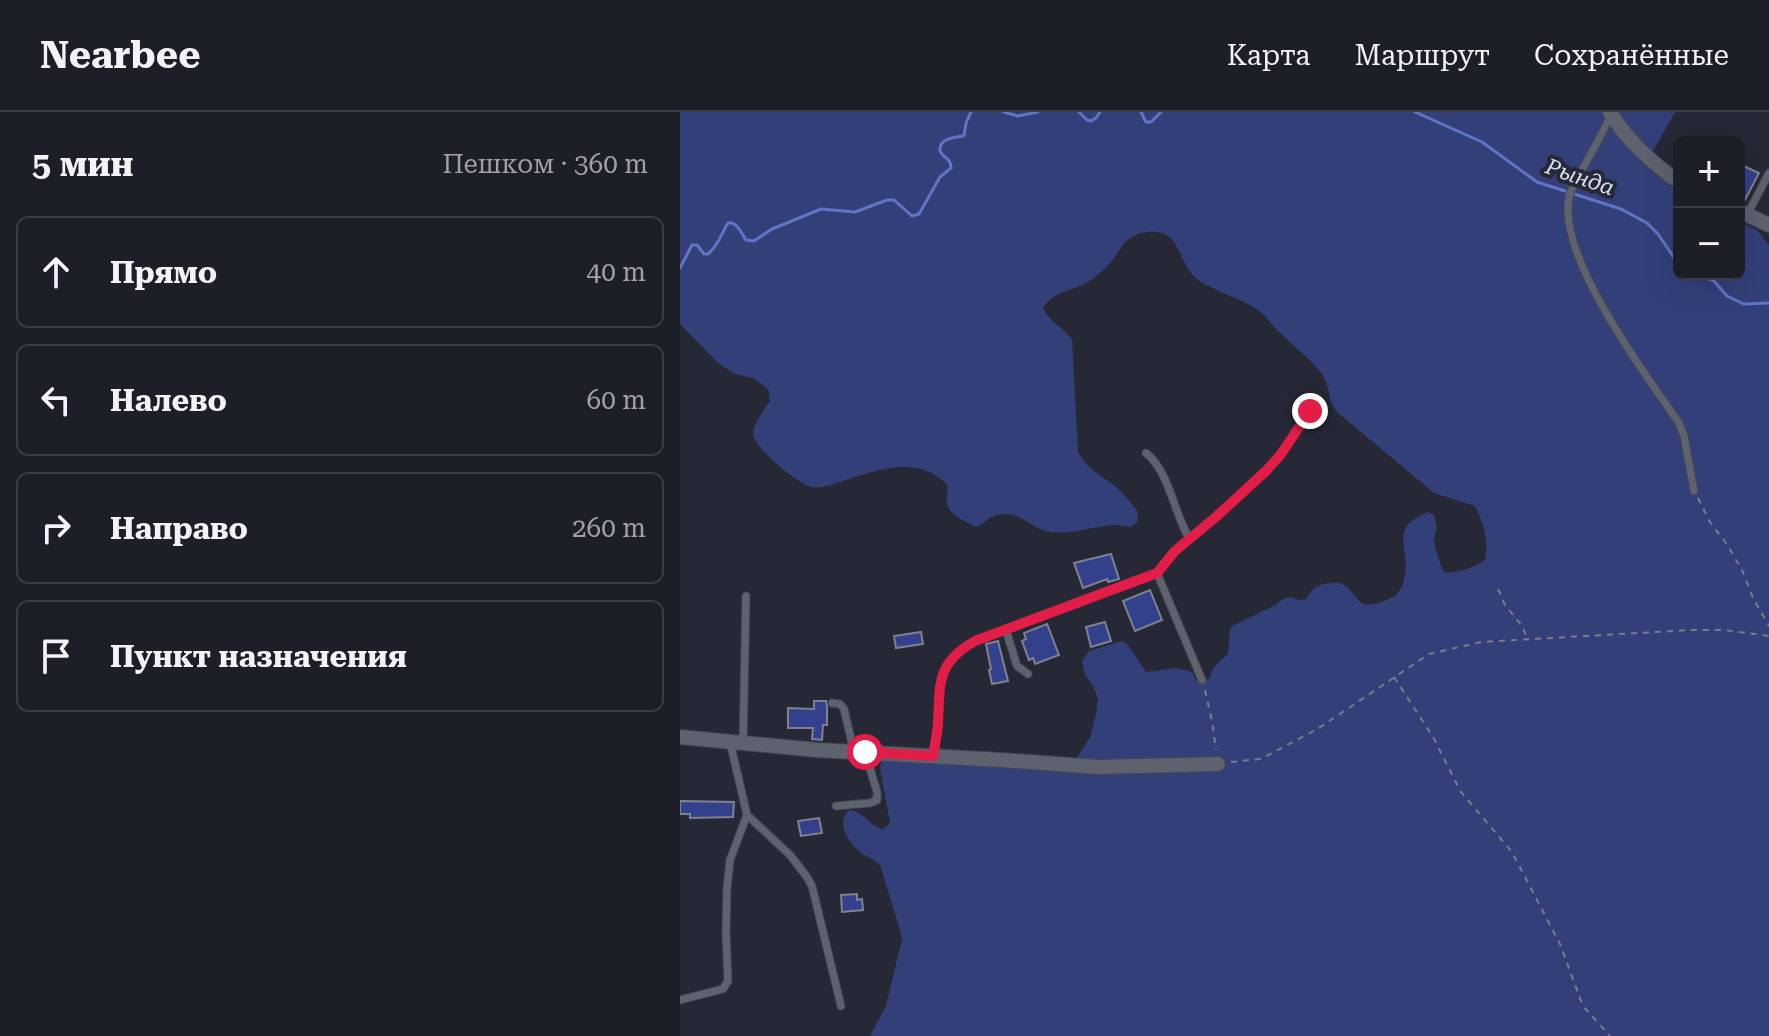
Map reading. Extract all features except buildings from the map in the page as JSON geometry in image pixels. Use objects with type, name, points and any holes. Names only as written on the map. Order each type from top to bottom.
[{"type":"street","points":[[1610,114],[1631,140],[1673,178]]},
{"type":"street","points":[[1745,214],[1769,225]]},
{"type":"street","points":[[680,737],[1097,767],[1218,764]]},
{"type":"lane","points":[[1610,114],[1573,187],[1569,201],[1573,243],[1622,341],[1679,423],[1694,491]]},
{"type":"lane","points":[[1745,210],[1769,173]]},
{"type":"lane","points":[[933,756],[938,729],[939,684],[943,672],[958,653],[975,641],[1157,573],[1175,551],[1266,471],[1310,411]]},
{"type":"lane","points":[[1146,453],[1157,465],[1189,538]]},
{"type":"lane","points":[[1157,573],[1202,680]]},
{"type":"lane","points":[[680,1000],[723,989],[728,981],[726,932],[730,860],[747,815],[736,743],[746,596]]},
{"type":"lane","points":[[1006,630],[1017,666],[1028,674]]},
{"type":"lane","points":[[832,703],[840,704],[844,709],[877,792],[877,800],[870,803],[836,806]]},
{"type":"lane","points":[[747,815],[790,855],[812,886],[841,1006]]},
{"type":"path","points":[[1694,491],[1710,522],[1742,570],[1769,626]]},
{"type":"path","points":[[1498,589],[1528,640]]},
{"type":"path","points":[[1202,680],[1218,764],[1261,759],[1319,728],[1429,654],[1455,646],[1691,630],[1724,630],[1769,636]]},
{"type":"path","points":[[1394,677],[1433,737],[1461,792],[1512,852],[1560,944],[1583,1006],[1610,1036]]},
{"type":"shaded area","points":[[680,112],[1675,112],[1648,160],[1651,171],[1673,188],[1673,280],[1745,280],[1745,224],[1757,230],[1769,245],[1769,1036],[870,1036],[886,1006],[902,939],[880,865],[854,846],[847,836],[843,819],[850,810],[883,829],[890,823],[881,762],[1062,767],[1077,758],[1090,737],[1096,714],[1098,699],[1085,675],[1082,661],[1089,651],[1123,641],[1146,672],[1176,668],[1192,672],[1196,680],[1202,683],[1210,678],[1214,667],[1228,654],[1232,626],[1283,599],[1306,599],[1311,591],[1333,582],[1346,586],[1365,604],[1395,596],[1404,578],[1404,534],[1408,524],[1427,512],[1434,515],[1437,528],[1435,547],[1445,572],[1466,569],[1485,560],[1485,532],[1475,506],[1434,493],[1337,412],[1322,375],[1309,359],[1255,308],[1197,279],[1177,246],[1165,234],[1142,233],[1131,238],[1094,278],[1053,297],[1043,308],[1072,339],[1078,452],[1138,512],[1137,523],[1130,527],[1119,525],[1054,532],[1038,528],[1014,515],[1003,514],[991,517],[976,527],[956,516],[949,508],[948,486],[937,476],[911,467],[884,469],[824,487],[806,485],[778,465],[755,440],[755,426],[770,401],[768,389],[753,378],[735,374],[718,363],[680,324]]},
{"type":"waterway","name":"Рында","points":[[680,268],[692,245],[697,245],[704,254],[712,251],[728,223],[736,226],[746,240],[754,241],[772,229],[821,209],[855,212],[894,200],[912,216],[919,214],[940,177],[951,168],[950,162],[940,152],[940,146],[949,139],[964,136],[971,112]]},
{"type":"waterway","name":"Рында","points":[[1004,112],[1018,116],[1038,112]]},
{"type":"waterway","name":"Рында","points":[[1079,112],[1091,121],[1100,112]]},
{"type":"waterway","name":"Рында","points":[[1141,112],[1146,122],[1151,122],[1161,112]]},
{"type":"waterway","name":"Рында","points":[[1415,112],[1482,142],[1537,182],[1621,209],[1647,223],[1673,256]]},
{"type":"waterway","name":"Рында","points":[[1713,280],[1727,296],[1744,304],[1769,303]]},
{"type":"route","points":[[865,752],[933,756],[938,729],[939,684],[943,672],[958,653],[975,641],[1157,573],[1175,551],[1266,471],[1310,411]]}]
